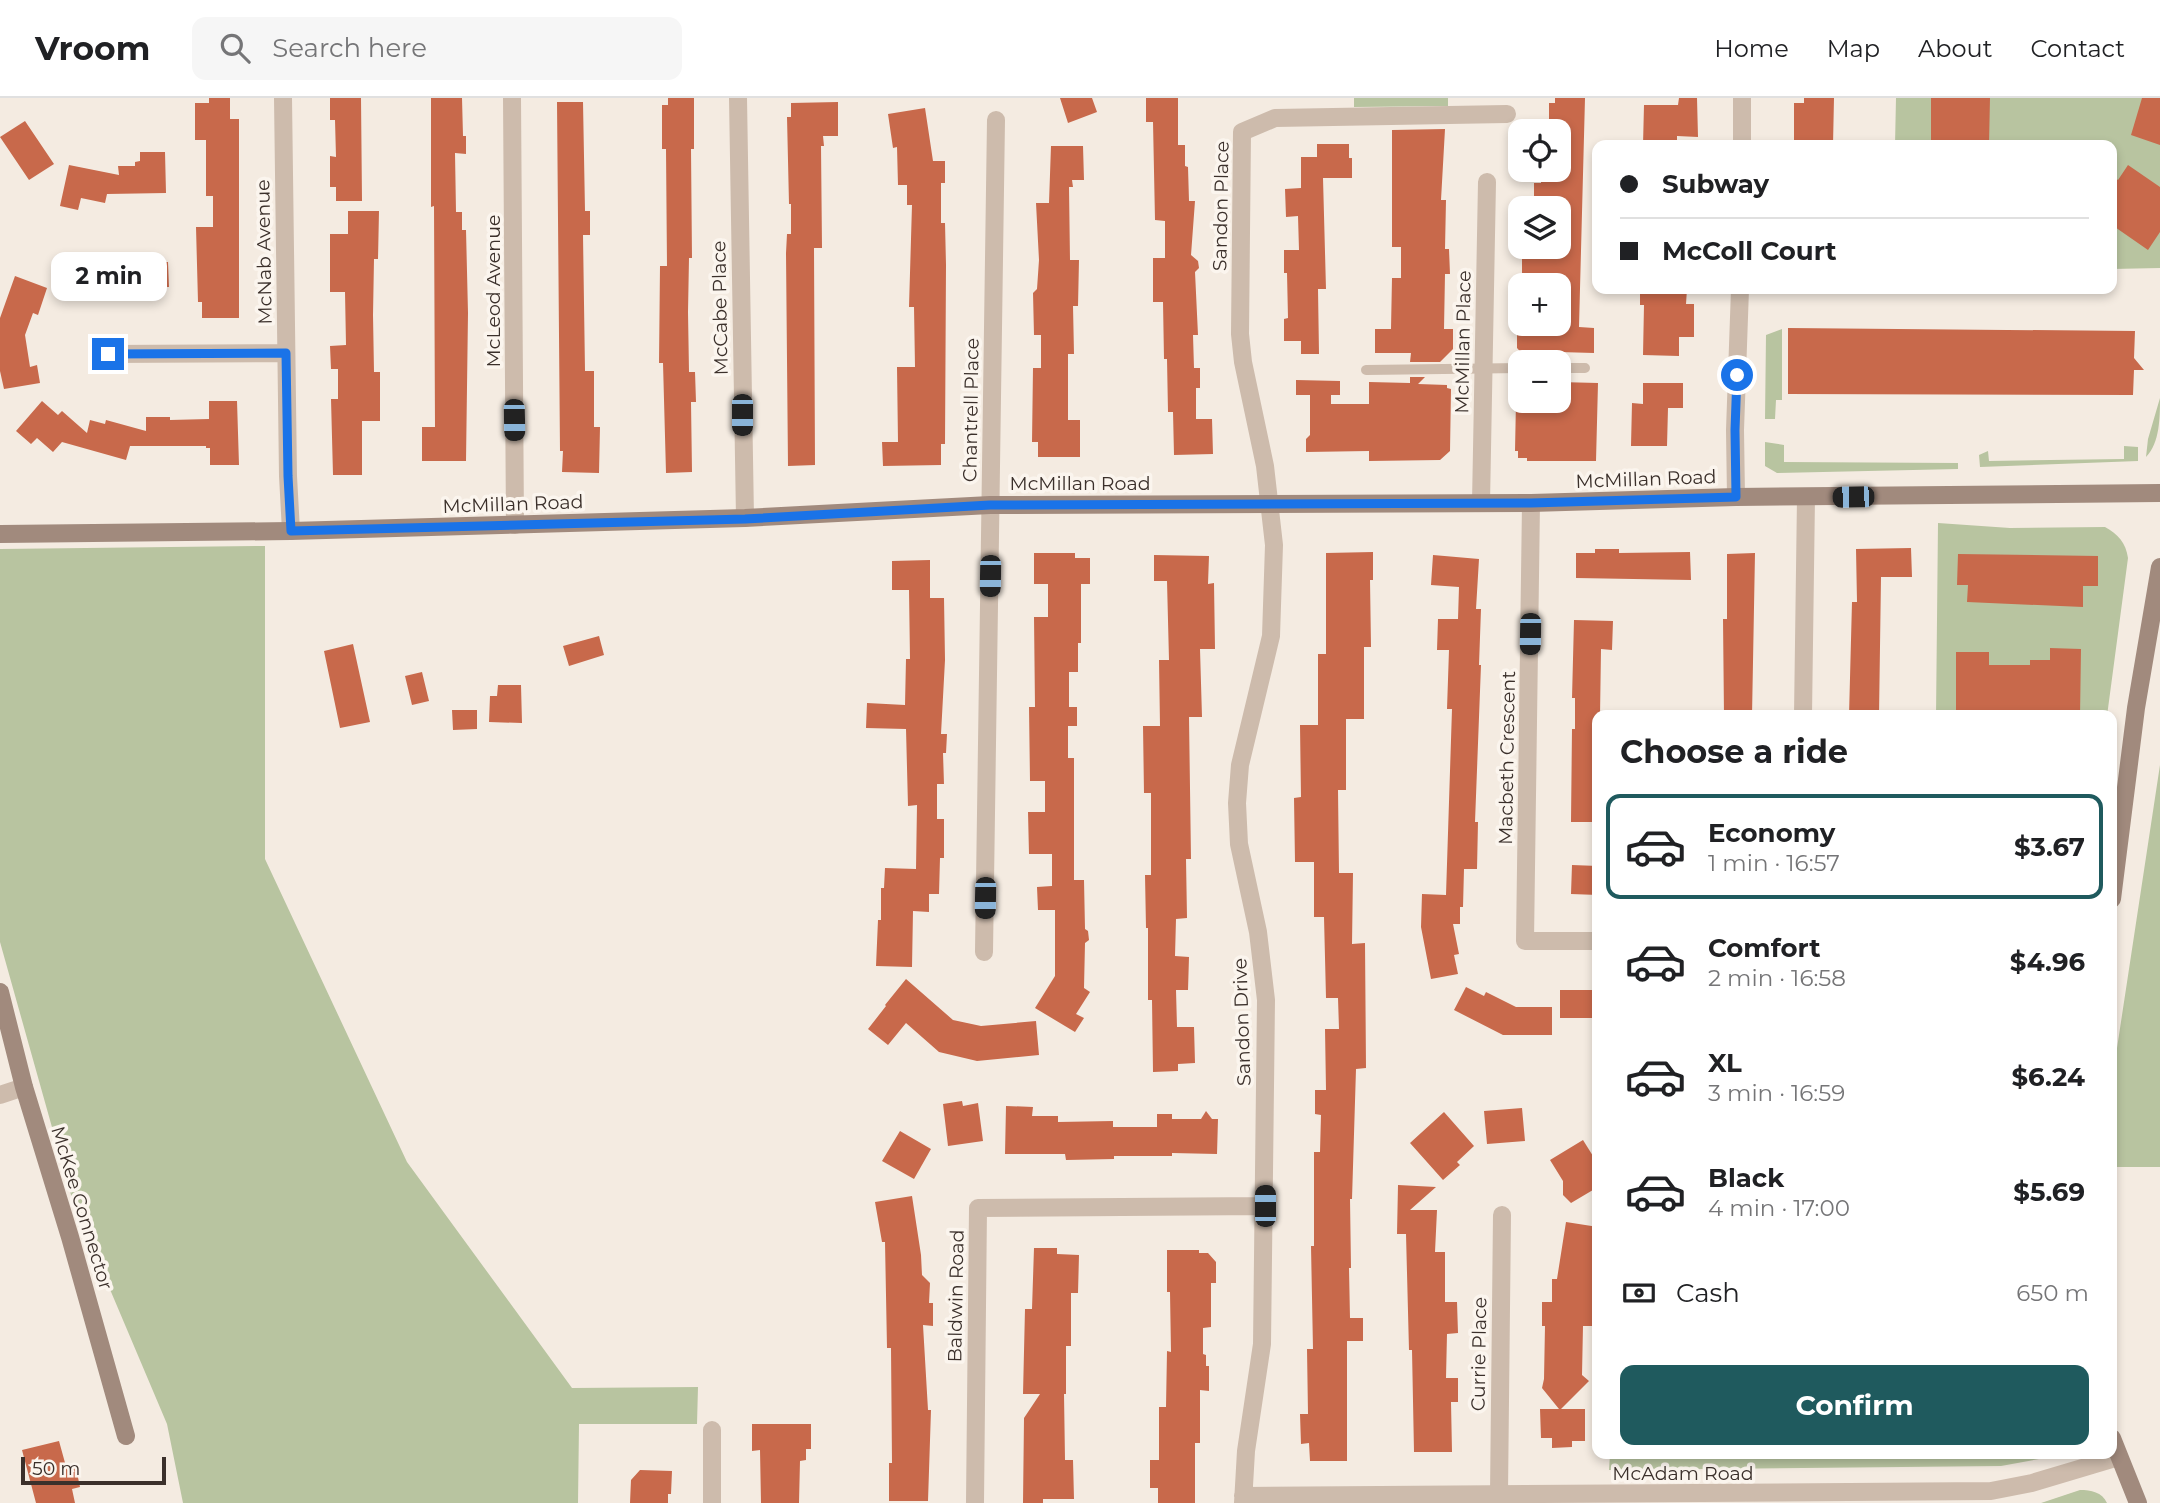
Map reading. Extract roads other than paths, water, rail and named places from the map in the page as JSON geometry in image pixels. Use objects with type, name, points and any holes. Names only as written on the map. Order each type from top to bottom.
[{"type":"main road","name":"McMillan Road","points":[[0,534],[291,531],[745,519],[990,505],[1531,503],[1736,497],[2160,494]]},
{"type":"main road","points":[[2117,860],[2136,708],[2160,567]]},
{"type":"main road","name":"McKee Connector","points":[[0,992],[24,1087],[126,1436]]},
{"type":"main road","points":[[2117,1452],[2138,1503]]},
{"type":"street","name":"McNab Avenue","points":[[283,98],[291,531]]},
{"type":"street","name":"McLeod Avenue","points":[[512,98],[515,525]]},
{"type":"street","name":"McCabe Place","points":[[738,98],[745,519]]},
{"type":"street","points":[[1741,140],[1742,98]]},
{"type":"street","name":"Sandon Place","points":[[1270,502],[1240,334],[1242,132],[1275,118],[1507,114]]},
{"type":"street","name":"Chantrell Place","points":[[984,952],[996,120]]},
{"type":"street","name":"McMillan Place","points":[[1481,503],[1487,182]]},
{"type":"street","points":[[1736,497],[1735,430],[1740,294]]},
{"type":"street","points":[[108,354],[286,353]]},
{"type":"street","points":[[1803,710],[1806,497]]},
{"type":"street","name":"Sandon Drive","points":[[1243,1499],[1246,1451],[1262,1344],[1266,1000],[1258,932],[1239,844],[1237,803],[1240,765],[1270,636],[1274,545],[1270,502]]},
{"type":"street","name":"Macbeth Crescent","points":[[1531,503],[1525,941],[1592,941]]},
{"type":"street","points":[[0,1095],[24,1087]]},
{"type":"street","name":"Baldwin Road","points":[[975,1503],[978,1208],[1265,1206]]},
{"type":"street","name":"Currie Place","points":[[1499,1494],[1502,1215]]},
{"type":"street","points":[[712,1430],[712,1503]]},
{"type":"street","name":"McAdam Road","points":[[1243,1499],[1499,1494],[1899,1497],[2006,1490],[2113,1459]]},
{"type":"lane","points":[[1366,370],[1508,368]]},
{"type":"lane","points":[[1571,368],[1586,368]]}]
